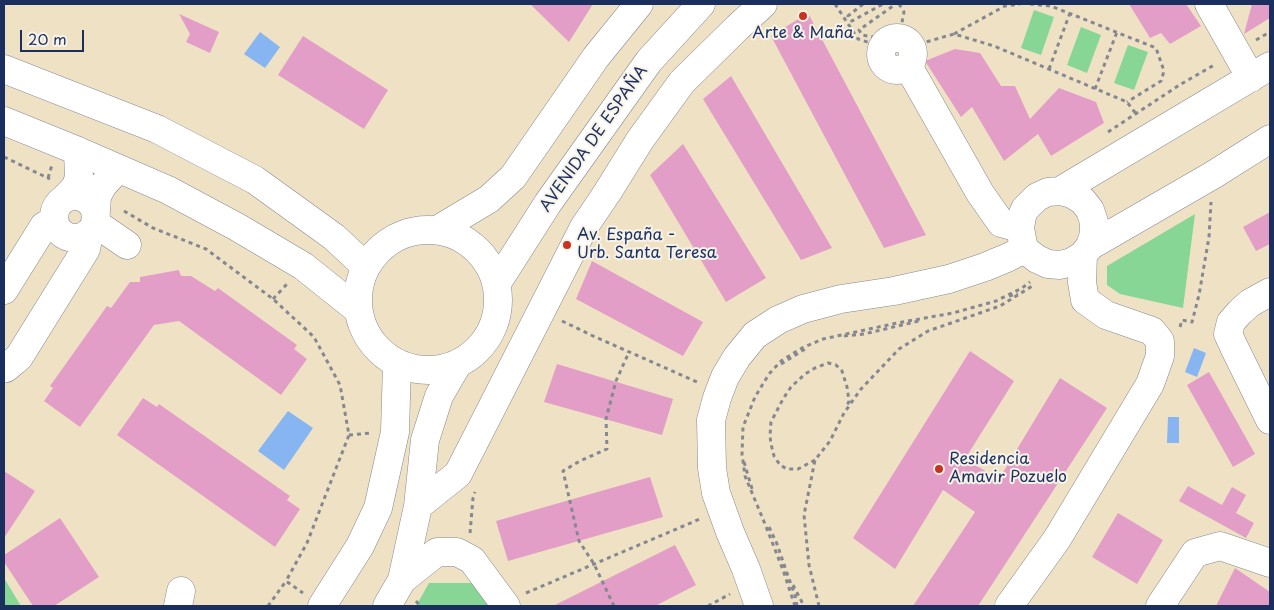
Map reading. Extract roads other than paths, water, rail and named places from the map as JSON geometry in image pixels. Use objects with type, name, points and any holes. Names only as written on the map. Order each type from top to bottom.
[{"type":"street","points":[[439,229],[489,200],[513,177],[596,56],[640,4]]},
{"type":"street","name":"AVENIDA DE ESPAÑA","points":[[497,283],[548,203],[649,61],[701,4]]},
{"type":"street","points":[[418,506],[458,474],[584,227],[640,140],[682,82],[763,4]]},
{"type":"street","points":[[1060,191],[1260,72],[1209,4]]},
{"type":"street","points":[[898,48],[980,193],[1001,223],[1022,238],[1037,259],[1048,264],[1060,265],[1072,262],[1086,250],[1270,139]]},
{"type":"street","points":[[4,69],[157,128],[255,180],[334,238],[365,266]]},
{"type":"street","points":[[4,121],[168,190],[275,248],[303,266],[357,309]]},
{"type":"street","points":[[4,367],[6,368],[12,364],[19,357],[86,250],[88,240],[81,210],[78,151]]},
{"type":"street","points":[[4,290],[44,226],[81,210],[118,169]]},
{"type":"street","points":[[759,606],[716,493],[712,468],[711,420],[725,377],[737,357],[755,335],[778,320],[803,309],[841,299],[894,291],[950,279],[1009,257],[1022,238],[1022,216],[1025,209],[1037,197],[1048,192],[1060,191],[1072,194],[1083,200],[1090,210],[1094,222],[1094,234],[1086,250],[1082,282],[1085,300],[1106,314],[1152,331],[1160,341],[1160,356],[1150,384],[1057,539],[1010,606]]},
{"type":"street","points":[[81,210],[127,245]]},
{"type":"street","points":[[439,229],[451,232],[465,239],[486,258],[497,283],[498,308],[492,331],[477,351],[457,365],[427,371],[397,364],[383,354],[370,342],[362,326],[357,309],[365,266],[384,244],[410,230],[439,229]]},
{"type":"street","points":[[1270,292],[1250,303],[1240,312],[1231,322],[1228,334],[1270,420]]},
{"type":"street","points":[[323,606],[360,546],[378,508],[395,432],[397,364]]},
{"type":"street","points":[[387,606],[402,580],[418,506],[425,440],[439,396],[457,365]]},
{"type":"street","points":[[1160,606],[1195,553],[1220,546],[1270,563]]},
{"type":"street","points":[[402,580],[437,552],[457,552],[472,560],[515,600]]},
{"type":"water","points":[[260,32],[280,47],[265,68],[244,54]]},
{"type":"water","points":[[1194,348],[1206,353],[1197,377],[1185,372]]},
{"type":"water","points":[[288,411],[313,428],[284,470],[258,451]]},
{"type":"water","points":[[1168,417],[1179,417],[1179,443],[1167,443]]},
{"type":"place","name":"Arte & Maña","points":[[803,16]]},
{"type":"place","name":"Av. España - Urb. Santa Teresa","points":[[567,245]]},
{"type":"place","name":"Residencia Amavir Pozuelo","points":[[939,469]]}]
